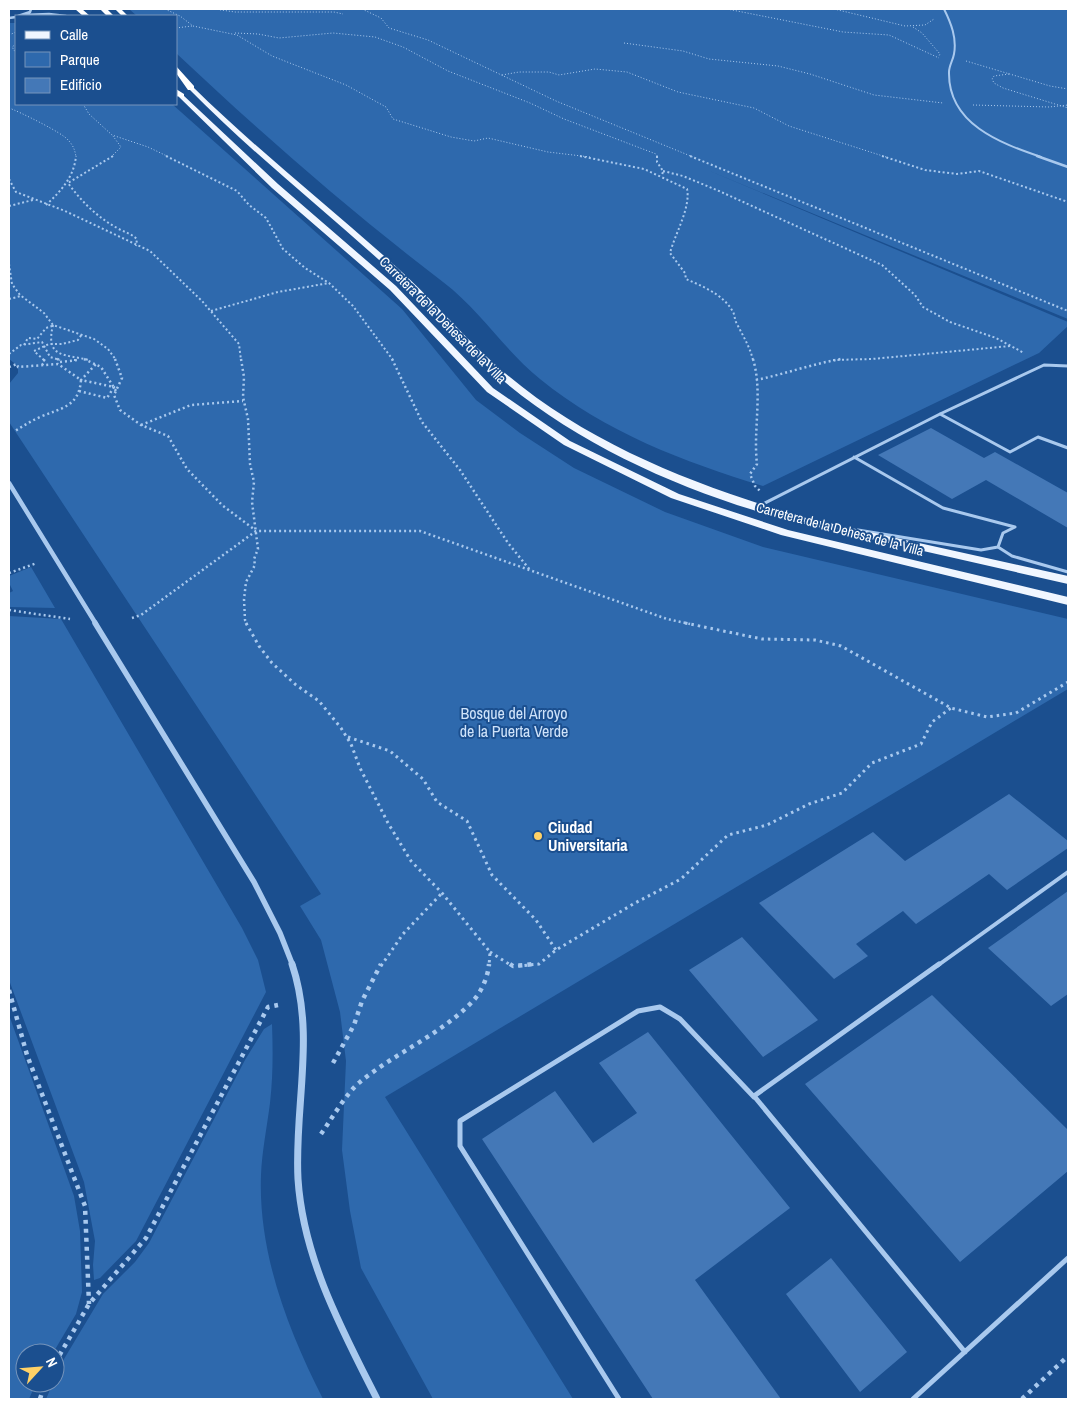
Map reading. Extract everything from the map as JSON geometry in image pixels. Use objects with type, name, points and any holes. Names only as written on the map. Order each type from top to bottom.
[{"type":"highway","points":[[178,71],[191,88]]},
{"type":"highway","points":[[178,77],[191,88]]},
{"type":"main road","name":"Carretera de la Dehesa de la Villa","points":[[191,88],[291,182],[408,281],[484,359],[510,382],[577,430],[687,482],[757,508],[800,520],[1068,580]]},
{"type":"main road","name":"Carretera de la Dehesa de la Villa","points":[[178,93],[275,186],[393,288],[490,390],[567,443],[675,496],[785,533],[1068,601]]},
{"type":"street","points":[[23,15],[31,9]]},
{"type":"street","points":[[23,15],[58,15]]},
{"type":"street","points":[[9,483],[258,889],[275,918],[290,954],[298,979],[304,1027],[297,1142],[298,1181],[303,1216],[313,1257],[326,1296],[377,1399]]},
{"type":"lane","points":[[944,9],[954,28],[953,58],[949,78],[953,104],[969,121],[989,135],[1068,167]]},
{"type":"lane","points":[[757,508],[940,414],[1044,365],[1068,366]]},
{"type":"lane","points":[[940,414],[1010,452],[1038,437],[1068,448]]},
{"type":"lane","points":[[854,457],[943,508],[1016,527],[1003,533],[998,547]]},
{"type":"lane","points":[[800,520],[981,550],[998,547],[1012,556],[1068,572]]},
{"type":"lane","points":[[757,1100],[754,1096],[1068,872]]},
{"type":"lane","points":[[618,1399],[460,1146],[460,1122],[638,1011],[660,1007],[680,1019],[757,1100],[964,1352]]},
{"type":"lane","points":[[913,1399],[1068,1258]]},
{"type":"path","points":[[165,9],[178,15]]},
{"type":"path","points":[[214,9],[249,12],[334,12],[343,14]]},
{"type":"path","points":[[249,12],[256,9]]},
{"type":"path","points":[[362,9],[382,18],[389,28],[428,40],[535,89],[556,101],[1068,311]]},
{"type":"path","points":[[727,9],[843,32],[889,35],[951,64]]},
{"type":"path","points":[[834,9],[913,26],[925,26],[935,19],[933,14]]},
{"type":"path","points":[[178,15],[193,26]]},
{"type":"path","points":[[178,28],[193,26],[232,33],[258,34],[279,38],[333,32],[375,37],[403,47],[448,71],[530,103],[564,119],[656,154],[658,157],[657,162],[663,171],[683,176],[720,191],[882,265],[915,295],[923,307],[950,322],[996,338],[1024,353]]},
{"type":"path","points":[[913,26],[926,35],[935,50],[940,54],[938,58]]},
{"type":"path","points":[[232,33],[272,56],[346,85],[386,107],[394,119],[423,129],[474,141],[488,138],[548,152],[596,158],[644,169],[687,189],[691,199],[685,216],[677,230],[670,253],[675,259],[678,268],[685,273],[686,279],[720,296],[734,312],[734,319],[750,349],[756,373],[755,447],[757,464],[750,474],[754,486],[760,491]]},
{"type":"path","points":[[624,42],[683,51],[709,59],[778,66],[810,74],[874,95],[947,103]]},
{"type":"path","points":[[953,58],[1050,86],[1068,89]]},
{"type":"path","points":[[502,75],[519,72],[549,72],[559,75],[595,69],[627,72],[678,92],[754,108],[789,126],[925,170],[957,174],[979,171],[1068,202]]},
{"type":"path","points":[[1012,74],[1000,74],[992,79],[994,83],[1003,88],[1060,106]]},
{"type":"path","points":[[46,204],[56,196],[61,188],[116,154],[121,147],[112,135],[89,114],[84,105]]},
{"type":"path","points":[[972,105],[1068,107]]},
{"type":"path","points":[[9,108],[17,110],[69,139],[76,154],[68,183]]},
{"type":"path","points":[[112,135],[148,147],[236,191],[266,218],[283,249],[304,268],[329,283],[352,306],[391,357],[422,422],[460,470],[508,543],[531,571]]},
{"type":"path","points":[[662,176],[663,171]]},
{"type":"path","points":[[9,180],[11,180],[16,192],[65,211],[150,251],[211,311],[239,344],[244,377],[243,401],[248,419],[250,464],[254,482],[252,502],[258,549],[254,559],[256,565],[246,582],[244,599],[245,620],[259,646],[272,663],[296,685],[319,701],[347,737],[360,768],[388,823],[411,861],[442,893],[490,952],[513,966],[539,964],[556,950],[635,903],[681,879],[728,834],[768,825],[809,804],[842,793],[872,763],[921,744],[926,727],[936,717],[951,708]]},
{"type":"path","points":[[68,183],[82,202],[116,228],[129,232],[138,239],[136,246]]},
{"type":"path","points":[[9,206],[33,200]]},
{"type":"path","points":[[9,264],[12,283],[21,296],[50,318],[53,325],[48,338],[49,344],[58,354],[82,359],[98,365],[116,391]]},
{"type":"path","points":[[211,311],[278,292],[329,283]]},
{"type":"path","points":[[9,299],[21,296]]},
{"type":"path","points":[[37,339],[46,328],[53,325],[90,337],[113,355],[122,378],[114,396],[120,410],[141,425],[168,436],[187,469],[222,505],[256,531]]},
{"type":"path","points":[[34,351],[49,344],[62,344],[78,340],[82,334]]},
{"type":"path","points":[[25,345],[28,338],[37,339],[45,345],[50,357],[60,360],[82,359]]},
{"type":"path","points":[[9,354],[25,345],[42,342]]},
{"type":"path","points":[[25,345],[45,361],[42,365]]},
{"type":"path","points":[[756,380],[782,375],[817,363],[842,359],[872,359],[1010,346]]},
{"type":"path","points":[[58,364],[60,360]]},
{"type":"path","points":[[9,367],[17,364],[18,367],[58,364],[81,380],[114,387]]},
{"type":"path","points":[[15,431],[38,418],[69,405],[78,398],[81,380],[96,364]]},
{"type":"path","points":[[79,391],[107,398],[114,387]]},
{"type":"path","points":[[141,425],[191,405],[243,401]]},
{"type":"path","points":[[132,618],[141,615],[256,531],[420,531],[667,619],[762,639],[815,640],[841,646],[951,708],[987,717],[1016,713],[1068,682]]},
{"type":"path","points":[[9,573],[37,563]]},
{"type":"path","points":[[9,610],[70,619]]},
{"type":"path","points":[[347,737],[390,751],[422,779],[437,802],[466,821],[492,875],[536,920],[556,950]]},
{"type":"path","points":[[333,1063],[354,1025],[362,1001],[385,958],[403,934],[442,893]]},
{"type":"path","points":[[321,1134],[358,1083],[411,1046],[444,1026],[474,1001],[488,975],[490,952]]},
{"type":"path","points":[[9,990],[27,1056],[63,1145],[84,1206],[89,1304]]},
{"type":"path","points":[[65,1346],[89,1304],[146,1238],[268,1007],[278,1005]]},
{"type":"path","points":[[1022,1399],[1068,1356]]},
{"type":"green space","points":[[129,9],[1068,9],[1068,319],[705,169],[1068,322],[1068,326],[1039,353],[763,486],[733,477],[675,456],[618,430],[565,398],[540,379],[515,356],[456,293],[374,228],[307,171],[178,55],[178,15],[136,15]]},
{"type":"green space","name":"Bosque del Arroyo de la Puerta Verde","points":[[9,23],[15,23],[15,105],[173,105],[402,309],[476,400],[520,433],[574,468],[665,512],[763,547],[1068,619],[1068,689],[385,1097],[573,1399],[433,1399],[361,1268],[350,1211],[342,1150],[346,1061],[340,1012],[321,940],[300,906],[321,894],[9,422],[9,384],[18,373],[18,366],[9,359]]},
{"type":"green space","points":[[31,567],[55,608],[9,607],[9,593],[13,591],[9,583],[9,576]]},
{"type":"green space","points":[[9,616],[61,619],[242,928],[258,960],[266,992],[136,1241],[100,1278],[94,1280],[95,1241],[84,1182],[9,980]]},
{"type":"green space","points":[[9,1015],[74,1196],[80,1231],[82,1292],[76,1314],[59,1343],[15,1343],[15,1393],[32,1393],[29,1399],[9,1399]]},
{"type":"green space","points":[[272,1024],[272,1083],[261,1175],[264,1233],[270,1262],[287,1318],[323,1399],[46,1399],[49,1393],[65,1393],[65,1357],[103,1294],[135,1262],[149,1243],[245,1060],[264,1029]]},
{"type":"building","points":[[931,428],[984,458],[995,452],[1068,493],[1068,528],[986,480],[952,499],[878,455]]},
{"type":"building","points":[[1009,794],[1068,841],[1068,848],[1007,890],[989,874],[916,924],[903,911],[856,944],[868,956],[834,979],[759,903],[873,832],[905,861]]},
{"type":"building","points":[[1068,891],[1068,994],[1051,1006],[988,948]]},
{"type":"building","points":[[742,937],[818,1020],[763,1057],[689,970]]},
{"type":"building","points":[[932,995],[1068,1130],[1068,1171],[960,1262],[805,1084]]},
{"type":"building","points":[[648,1032],[790,1208],[695,1280],[781,1399],[653,1399],[482,1139],[555,1091],[593,1143],[637,1113],[599,1063]]},
{"type":"building","points":[[831,1258],[907,1352],[860,1392],[786,1294]]},
{"type":"place","name":"Ciudad Universitaria","points":[[538,836]]}]
